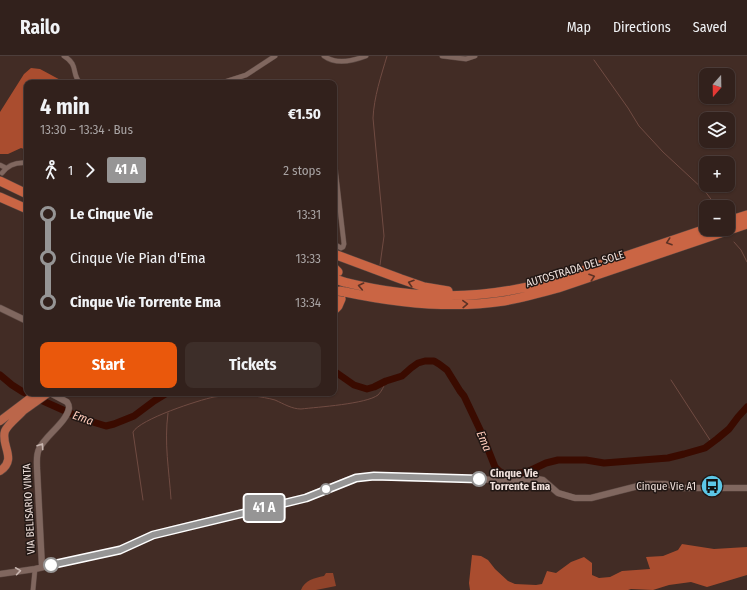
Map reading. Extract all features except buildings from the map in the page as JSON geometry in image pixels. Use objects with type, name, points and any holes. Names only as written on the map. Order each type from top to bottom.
[{"type":"highway","points":[[3,174],[24,192]]},
{"type":"highway","points":[[0,192],[24,203]]},
{"type":"highway","points":[[0,197],[24,208]]},
{"type":"highway","points":[[735,219],[747,215]]},
{"type":"highway","name":"AUTOSTRADA DEL SOLE","points":[[339,292],[426,304],[461,305],[504,301],[558,288],[747,224]]},
{"type":"highway","name":"AUTOSTRADA DEL SOLE","points":[[338,276],[380,289],[427,295],[470,295],[497,293],[535,286],[555,280],[699,231]]},
{"type":"highway","points":[[337,255],[401,280],[432,289],[462,291],[519,289]]},
{"type":"highway","points":[[337,307],[339,292]]},
{"type":"highway","points":[[0,471],[8,461],[8,452],[4,438],[5,431],[9,424],[17,418],[34,396]]},
{"type":"highway","points":[[0,419],[13,411],[46,396]]},
{"type":"highway","points":[[0,428],[27,405]]},
{"type":"highway","points":[[0,444],[8,452]]},
{"type":"street","points":[[64,56],[73,64],[77,80]]},
{"type":"street","points":[[230,80],[246,75],[275,56]]},
{"type":"street","points":[[324,56],[329,60],[340,62],[366,56]]},
{"type":"street","points":[[442,56],[466,59],[475,56]]},
{"type":"street","points":[[0,165],[3,174],[11,165],[24,163]]},
{"type":"street","points":[[337,184],[344,244],[341,248],[337,246]]},
{"type":"street","points":[[0,308],[24,320]]},
{"type":"street","name":"VIA BELISARIO VINTA","points":[[42,567],[37,455],[38,449],[67,410],[52,396]]},
{"type":"street","points":[[0,574],[35,569],[120,550],[153,535],[306,498],[348,480],[363,476],[504,480],[537,479],[543,480],[558,493],[575,498],[591,498],[646,484],[664,484],[684,488],[747,488]]},
{"type":"street","name":"VIA BELISARIO VINTA","points":[[33,590],[36,574],[35,569]]},
{"type":"shaded area","points":[[31,68],[40,69],[60,80],[24,80],[24,149],[21,148],[8,154],[0,154],[0,112],[24,74]]},
{"type":"shaded area","points":[[682,544],[714,549],[747,547],[747,575],[707,587],[691,582],[669,585],[653,590],[470,590],[469,583],[472,555],[481,556],[488,560],[508,581],[515,584],[536,585],[542,584],[547,571],[556,573],[571,562],[584,557],[592,563],[592,575],[599,578],[610,577],[622,571],[650,569],[646,557],[663,556],[678,550]]},
{"type":"shaded area","points":[[326,573],[333,573],[336,586],[316,590],[301,590],[307,582],[324,576]]},
{"type":"waterway","points":[[380,265],[384,236],[373,118],[376,94],[387,56]]},
{"type":"waterway","points":[[594,60],[639,126],[663,152],[704,190],[712,200]]},
{"type":"waterway","points":[[734,242],[741,250],[747,262]]},
{"type":"waterway","name":"Ema","points":[[337,373],[354,385],[367,389],[402,376],[418,363],[434,361],[439,364],[447,370],[464,396],[482,434],[495,467],[504,474],[527,472],[546,463],[558,460],[586,460],[604,463],[668,458],[684,454],[705,448],[729,429],[747,407]]},
{"type":"waterway","name":"Ema","points":[[0,375],[24,392]]},
{"type":"waterway","points":[[671,380],[712,443]]},
{"type":"waterway","points":[[254,396],[275,400],[298,409],[330,406],[353,403],[372,398],[378,395],[386,381]]},
{"type":"waterway","name":"Ema","points":[[32,396],[83,419],[106,426],[134,416],[162,396]]},
{"type":"waterway","points":[[143,500],[133,432],[146,421],[158,416],[206,399],[224,396]]},
{"type":"waterway","points":[[168,413],[167,446],[171,499]]},
{"type":"bus line","points":[[51,565],[120,550],[143,539],[170,530],[306,498],[348,480],[363,476],[479,479]]},
{"type":"place","name":"Cinque Vie Torrente Ema","points":[[479,479]]},
{"type":"place","name":"Cinque Vie A1","points":[[712,486]]}]
